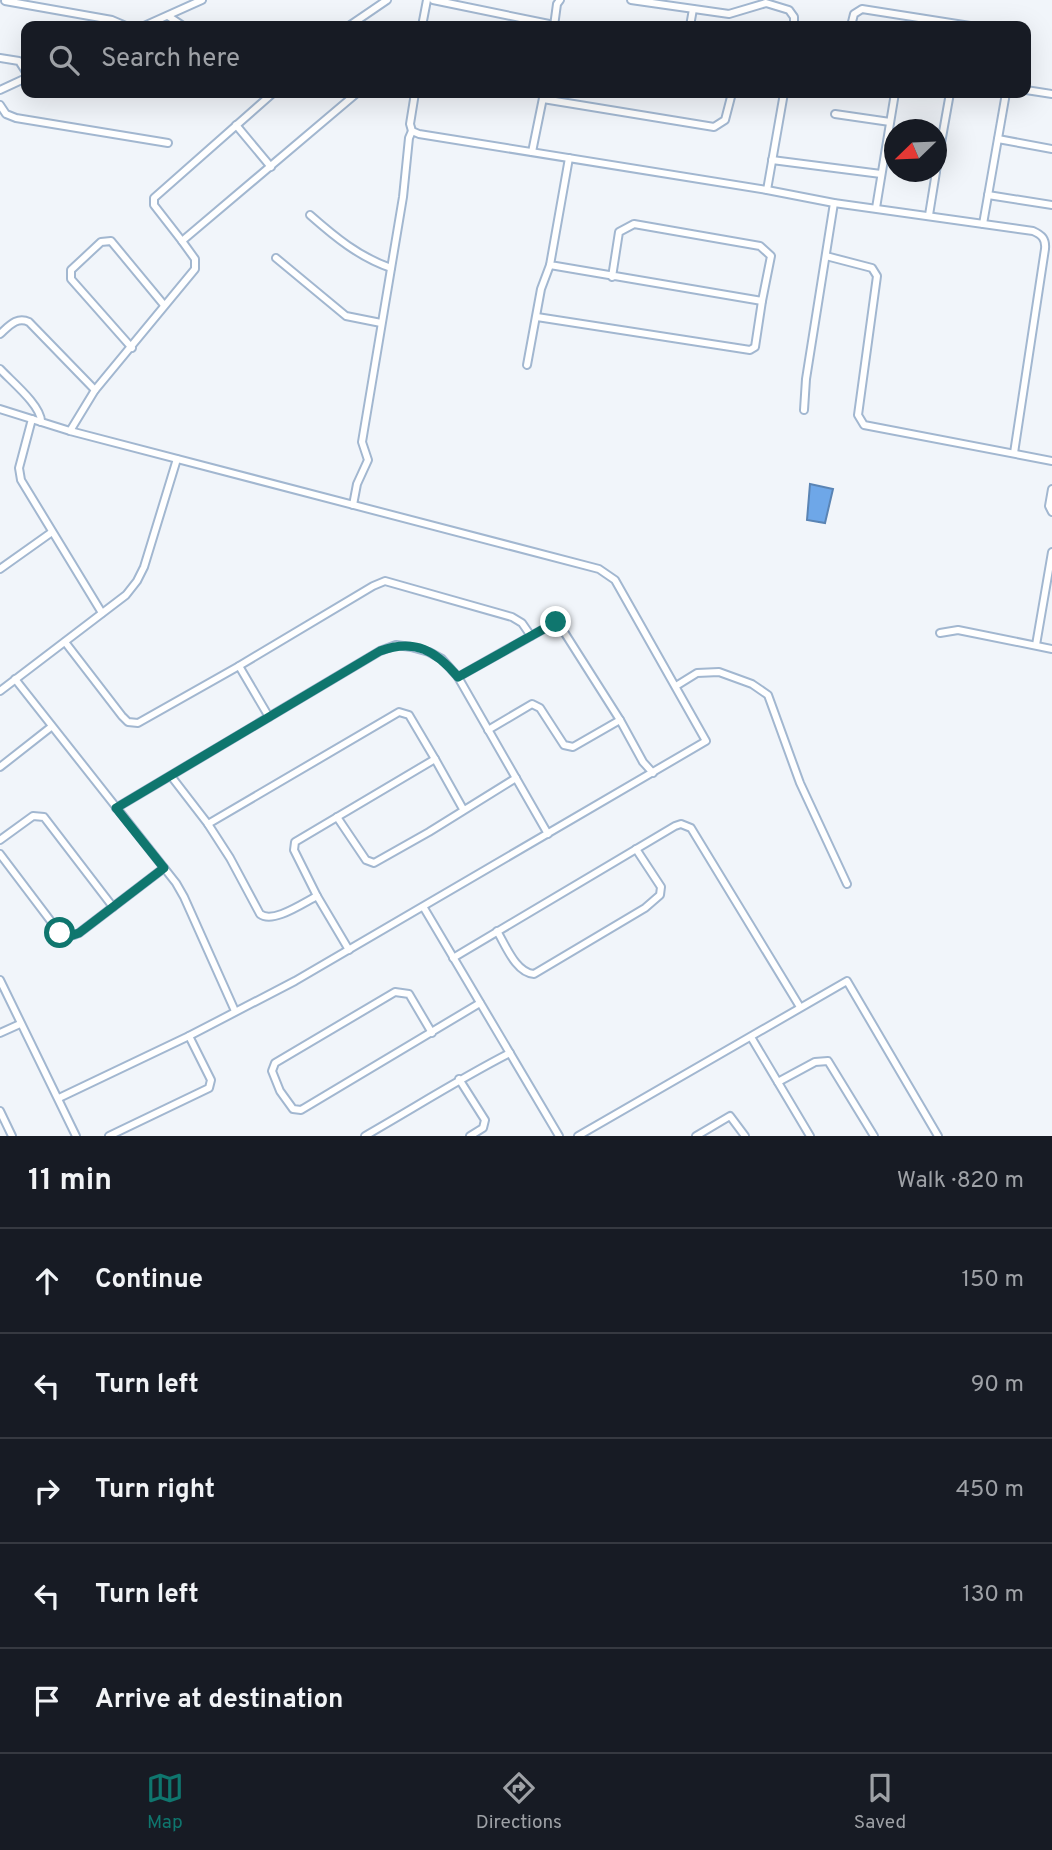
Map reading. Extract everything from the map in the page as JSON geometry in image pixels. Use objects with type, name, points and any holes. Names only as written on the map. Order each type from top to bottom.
[{"type":"street","points":[[156,21],[202,0]]},
{"type":"street","points":[[355,21],[387,0]]},
{"type":"street","points":[[423,21],[427,0]]},
{"type":"street","points":[[433,0],[535,21]]},
{"type":"street","points":[[555,21],[560,0]]},
{"type":"street","points":[[631,0],[729,13],[766,3],[789,10],[794,21]]},
{"type":"street","points":[[5,3],[114,21]]},
{"type":"street","points":[[691,21],[693,9]]},
{"type":"street","points":[[852,21],[854,13],[862,9],[934,21]]},
{"type":"street","points":[[168,16],[176,21]]},
{"type":"street","points":[[360,17],[361,21]]},
{"type":"street","points":[[0,58],[19,61],[21,64]]},
{"type":"street","points":[[0,90],[21,80]]},
{"type":"street","points":[[1031,91],[1052,94]]},
{"type":"street","points":[[69,431],[95,390],[195,270],[195,259],[154,205],[154,198],[267,98]]},
{"type":"street","points":[[182,241],[351,98]]},
{"type":"street","points":[[353,506],[357,484],[368,460],[362,442],[403,197],[414,98]]},
{"type":"street","points":[[532,152],[543,98]]},
{"type":"street","points":[[554,98],[714,127],[725,120],[731,98]]},
{"type":"street","points":[[767,190],[783,98]]},
{"type":"street","points":[[891,119],[894,98]]},
{"type":"street","points":[[945,119],[949,98]]},
{"type":"street","points":[[983,224],[1005,98]]},
{"type":"street","points":[[0,105],[6,114],[16,118],[168,143]]},
{"type":"street","points":[[835,114],[884,121]]},
{"type":"street","points":[[236,125],[271,167]]},
{"type":"street","points":[[412,131],[834,203],[929,215],[1040,234],[1045,242],[1014,453]]},
{"type":"street","points":[[998,139],[1052,149]]},
{"type":"street","points":[[876,208],[884,157]]},
{"type":"street","points":[[527,365],[541,289],[550,265],[569,158]]},
{"type":"street","points":[[772,160],[881,174]]},
{"type":"street","points":[[929,215],[934,182]]},
{"type":"street","points":[[988,195],[1052,205]]},
{"type":"street","points":[[804,410],[806,379],[834,203]]},
{"type":"street","points":[[310,215],[342,244],[376,263],[391,268]]},
{"type":"street","points":[[537,317],[750,351],[755,347],[771,263],[768,251],[760,246],[634,224],[620,232],[612,276]]},
{"type":"street","points":[[132,348],[71,279],[71,270],[101,242],[111,241],[164,305]]},
{"type":"street","points":[[826,256],[872,268],[877,276],[858,415],[864,425],[1052,461]]},
{"type":"street","points":[[276,258],[346,316],[381,323]]},
{"type":"street","points":[[550,265],[762,301]]},
{"type":"street","points":[[0,334],[18,320],[29,322],[95,390]]},
{"type":"street","points":[[0,369],[34,405],[41,415],[41,422]]},
{"type":"street","points":[[0,409],[69,431],[498,542],[605,573],[615,580],[706,741],[349,950],[189,1036],[59,1098]]},
{"type":"street","points":[[32,419],[19,468],[21,480],[102,613]]},
{"type":"street","points":[[0,691],[126,594],[140,574],[177,459]]},
{"type":"street","points":[[1052,489],[1049,506],[1052,512]]},
{"type":"street","points":[[0,569],[52,532]]},
{"type":"street","points":[[1036,645],[1052,552]]},
{"type":"street","points":[[65,642],[122,716],[138,723],[385,581],[512,617],[522,623],[531,636]]},
{"type":"street","points":[[458,677],[556,622],[620,720],[643,762],[653,773]]},
{"type":"street","points":[[940,633],[958,630],[1052,649]]},
{"type":"street","points":[[116,808],[380,651],[396,645],[437,655],[458,677],[548,834]]},
{"type":"street","points":[[239,666],[269,717]]},
{"type":"street","points":[[676,686],[697,673],[719,672],[751,684],[768,695],[800,783],[847,884]]},
{"type":"street","points":[[15,679],[184,897],[235,1011]]},
{"type":"street","points":[[488,730],[532,704],[540,708],[564,745],[573,747],[620,720]]},
{"type":"street","points":[[208,824],[399,712],[409,715],[463,809]]},
{"type":"street","points":[[0,767],[51,727]]},
{"type":"street","points":[[349,950],[294,850],[295,842],[435,759]]},
{"type":"street","points":[[171,776],[208,824],[264,918],[273,918],[317,896]]},
{"type":"street","points":[[337,817],[366,860],[374,863],[516,778]]},
{"type":"street","points":[[0,840],[33,816],[44,817],[113,906]]},
{"type":"street","points":[[453,958],[681,824],[691,828],[800,1007]]},
{"type":"street","points":[[497,932],[520,968],[534,974],[634,915],[660,895],[661,887],[636,849]]},
{"type":"street","points":[[0,854],[65,936],[79,933],[164,868]]},
{"type":"street","points":[[424,908],[559,1136]]},
{"type":"street","points":[[0,980],[76,1136]]},
{"type":"street","points":[[578,1136],[847,981],[938,1136]]},
{"type":"street","points":[[432,1033],[409,993],[395,992],[275,1063],[272,1071],[287,1100],[293,1108],[301,1110],[432,1033],[480,1003]]},
{"type":"street","points":[[0,1033],[20,1024]]},
{"type":"street","points":[[108,1136],[209,1088],[211,1080],[189,1036]]},
{"type":"street","points":[[751,1037],[810,1136]]},
{"type":"street","points":[[365,1136],[459,1079],[510,1053]]},
{"type":"street","points":[[778,1082],[815,1062],[828,1061],[874,1136]]},
{"type":"street","points":[[459,1079],[485,1120],[483,1128],[470,1136]]},
{"type":"street","points":[[0,1111],[12,1136]]},
{"type":"street","points":[[695,1136],[730,1116],[745,1136]]},
{"type":"water","points":[[810,484],[833,489],[825,523],[807,520]]},
{"type":"route","points":[[60,933],[65,936],[79,933],[164,868],[116,808],[380,651],[396,645],[429,652],[442,659],[458,677],[556,622]]}]
